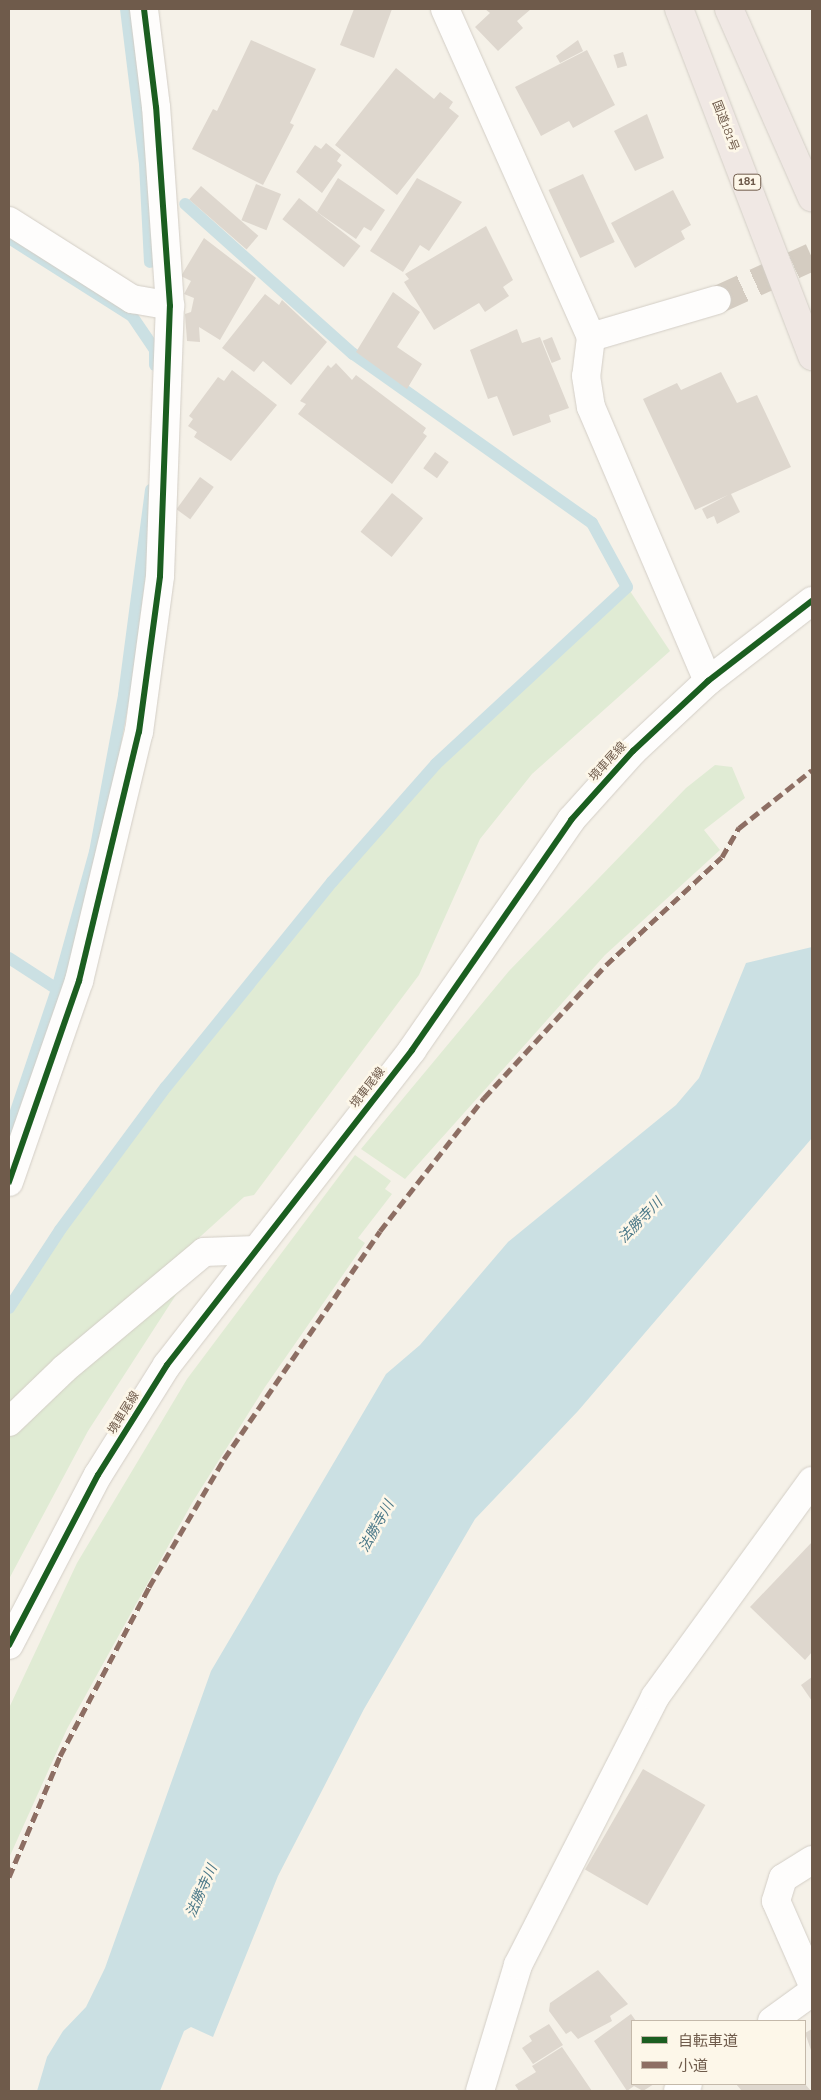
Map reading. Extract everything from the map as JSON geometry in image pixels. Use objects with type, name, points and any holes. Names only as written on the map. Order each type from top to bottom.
[{"type":"highway","name":"国道181号","points":[[678,9],[812,356]]},
{"type":"highway","points":[[729,9],[812,197]]},
{"type":"street","points":[[9,1182],[79,981],[139,732],[160,576],[170,306],[156,108],[144,9]]},
{"type":"street","points":[[445,9],[591,337],[586,376],[590,407],[708,681]]},
{"type":"street","points":[[9,221],[132,299],[170,306]]},
{"type":"street","points":[[591,337],[717,300]]},
{"type":"street","name":"境車尾線","points":[[9,1645],[98,1475],[167,1365],[412,1050],[571,820],[633,751],[708,681],[812,601]]},
{"type":"street","points":[[9,1422],[64,1369],[204,1252],[256,1250]]},
{"type":"street","points":[[480,2091],[518,1966],[655,1697],[812,1481]]},
{"type":"street","points":[[812,1860],[782,1878],[776,1901],[812,1983]]},
{"type":"street","points":[[773,2020],[812,1992]]},
{"type":"green space","points":[[628,588],[670,651],[532,774],[480,839],[419,975],[254,1195],[244,1197],[9,1410],[9,1314],[64,1229],[178,1076],[271,959],[439,766]]},
{"type":"green space","points":[[715,765],[732,767],[745,798],[704,830],[720,850],[605,955],[405,1179],[361,1149],[509,971],[686,788]]},
{"type":"green space","points":[[355,1155],[391,1181],[385,1189],[392,1194],[358,1238],[365,1243],[265,1387],[192,1503],[67,1729],[9,1858],[9,1708],[77,1563],[187,1379]]},
{"type":"green space","points":[[183,1284],[88,1431],[9,1579],[9,1432]]},
{"type":"water","name":"法勝寺川","points":[[812,947],[812,1138],[578,1411],[475,1519],[364,1709],[278,1876],[213,2037],[191,2027],[184,2031],[160,2091],[37,2091],[47,2057],[63,2031],[86,2007],[105,1968],[211,1671],[386,1374],[420,1345],[508,1242],[676,1105],[699,1078],[746,963]]},
{"type":"building","points":[[354,9],[392,9],[374,58],[340,45]]},
{"type":"building","points":[[485,9],[531,9],[517,21],[523,28],[498,51],[475,27],[490,13]]},
{"type":"building","points":[[251,40],[316,69],[290,123],[294,125],[263,185],[192,149],[213,109],[217,111]]},
{"type":"building","points":[[578,40],[583,51],[560,63],[556,56]]},
{"type":"building","points":[[587,50],[615,105],[573,128],[569,121],[541,136],[515,87]]},
{"type":"building","points":[[623,52],[627,65],[618,68],[613,55]]},
{"type":"building","points":[[396,68],[434,99],[440,92],[453,102],[449,108],[459,116],[397,195],[335,145]]},
{"type":"building","points":[[647,114],[664,158],[635,171],[614,131]]},
{"type":"building","points":[[326,143],[341,155],[337,161],[342,165],[322,193],[296,172],[315,145],[321,149]]},
{"type":"building","points":[[583,174],[615,242],[580,258],[549,190]]},
{"type":"building","points":[[338,178],[385,210],[371,231],[364,227],[356,239],[317,212]]},
{"type":"building","points":[[417,178],[462,202],[429,251],[420,245],[403,272],[370,251]]},
{"type":"building","points":[[256,184],[281,194],[266,230],[241,220]]},
{"type":"building","points":[[201,186],[258,236],[247,249],[189,200]]},
{"type":"building","points":[[673,190],[691,225],[681,231],[685,239],[635,268],[611,223]]},
{"type":"building","points":[[299,198],[360,246],[344,267],[282,219]]},
{"type":"building","points":[[486,226],[513,280],[503,287],[509,296],[485,312],[479,303],[434,330],[404,282],[409,279],[405,274]]},
{"type":"building","points":[[204,238],[256,278],[220,340],[199,327],[200,342],[187,341],[185,314],[191,312],[194,298],[184,294],[191,281],[181,276]]},
{"type":"building","points":[[393,292],[420,312],[397,347],[422,364],[407,389],[356,352]]},
{"type":"building","points":[[265,294],[279,305],[282,300],[327,342],[291,385],[263,361],[254,372],[222,348]]},
{"type":"building","points":[[517,329],[522,343],[540,337],[569,408],[549,415],[551,422],[513,436],[497,396],[488,399],[470,350]]},
{"type":"building","points":[[552,337],[561,359],[552,363],[543,341]]},
{"type":"building","points":[[336,363],[352,380],[356,375],[426,428],[423,433],[427,436],[392,484],[298,414],[306,404],[300,401],[328,365],[331,368]]},
{"type":"building","points":[[232,370],[277,405],[231,461],[194,437],[197,432],[188,426],[193,419],[189,416],[218,377],[224,381]]},
{"type":"building","points":[[721,372],[737,403],[757,395],[791,467],[731,494],[740,512],[717,524],[714,516],[707,519],[702,509],[728,495],[695,510],[643,399],[677,383],[681,390]]},
{"type":"building","points":[[435,452],[449,462],[437,478],[423,468]]},
{"type":"building","points":[[200,477],[214,487],[190,519],[176,509]]},
{"type":"building","points":[[392,493],[423,518],[392,557],[361,532]]},
{"type":"building","points":[[812,1542],[812,1652],[805,1660],[750,1607]]},
{"type":"building","points":[[812,1677],[812,1701],[801,1685]]},
{"type":"building","points":[[643,1769],[705,1805],[647,1905],[585,1869]]},
{"type":"building","points":[[598,1970],[628,2004],[610,2016],[612,2021],[578,2039],[571,2031],[566,2034],[549,2011],[550,2003]]},
{"type":"building","points":[[631,2014],[635,2020],[631,2020],[631,2085],[652,2085],[643,2091],[634,2086],[627,2091],[594,2041]]},
{"type":"building","points":[[549,2024],[563,2045],[533,2064],[522,2048],[532,2041],[529,2036]]},
{"type":"building","points":[[812,2029],[812,2053],[806,2036],[806,2032]]},
{"type":"building","points":[[562,2047],[592,2091],[519,2091],[515,2085],[536,2072],[532,2066]]},
{"type":"building","points":[[737,2085],[806,2085],[811,2091],[742,2091]]},
{"type":"waterway","points":[[126,9],[145,164],[150,262]]},
{"type":"waterway","points":[[9,1308],[60,1230],[166,1087],[332,882],[436,764],[627,587],[592,523],[353,354],[185,204]]},
{"type":"waterway","points":[[9,238],[132,316],[155,350],[155,365]]},
{"type":"waterway","points":[[9,1132],[57,989],[95,852],[124,695],[151,490]]},
{"type":"waterway","points":[[9,958],[57,989]]},
{"type":"tunnel","points":[[717,300],[812,257]]},
{"type":"marked path","points":[[9,1877],[60,1756],[149,1587],[224,1459],[380,1231],[484,1098],[606,965],[722,857],[739,828],[812,770]]},
{"type":"cycle path","points":[[9,1182],[79,981],[139,732],[160,576],[170,306],[156,107],[144,9]]},
{"type":"cycle path","points":[[9,1645],[98,1475],[167,1365],[412,1050],[571,820],[633,751],[708,681],[812,601]]}]
